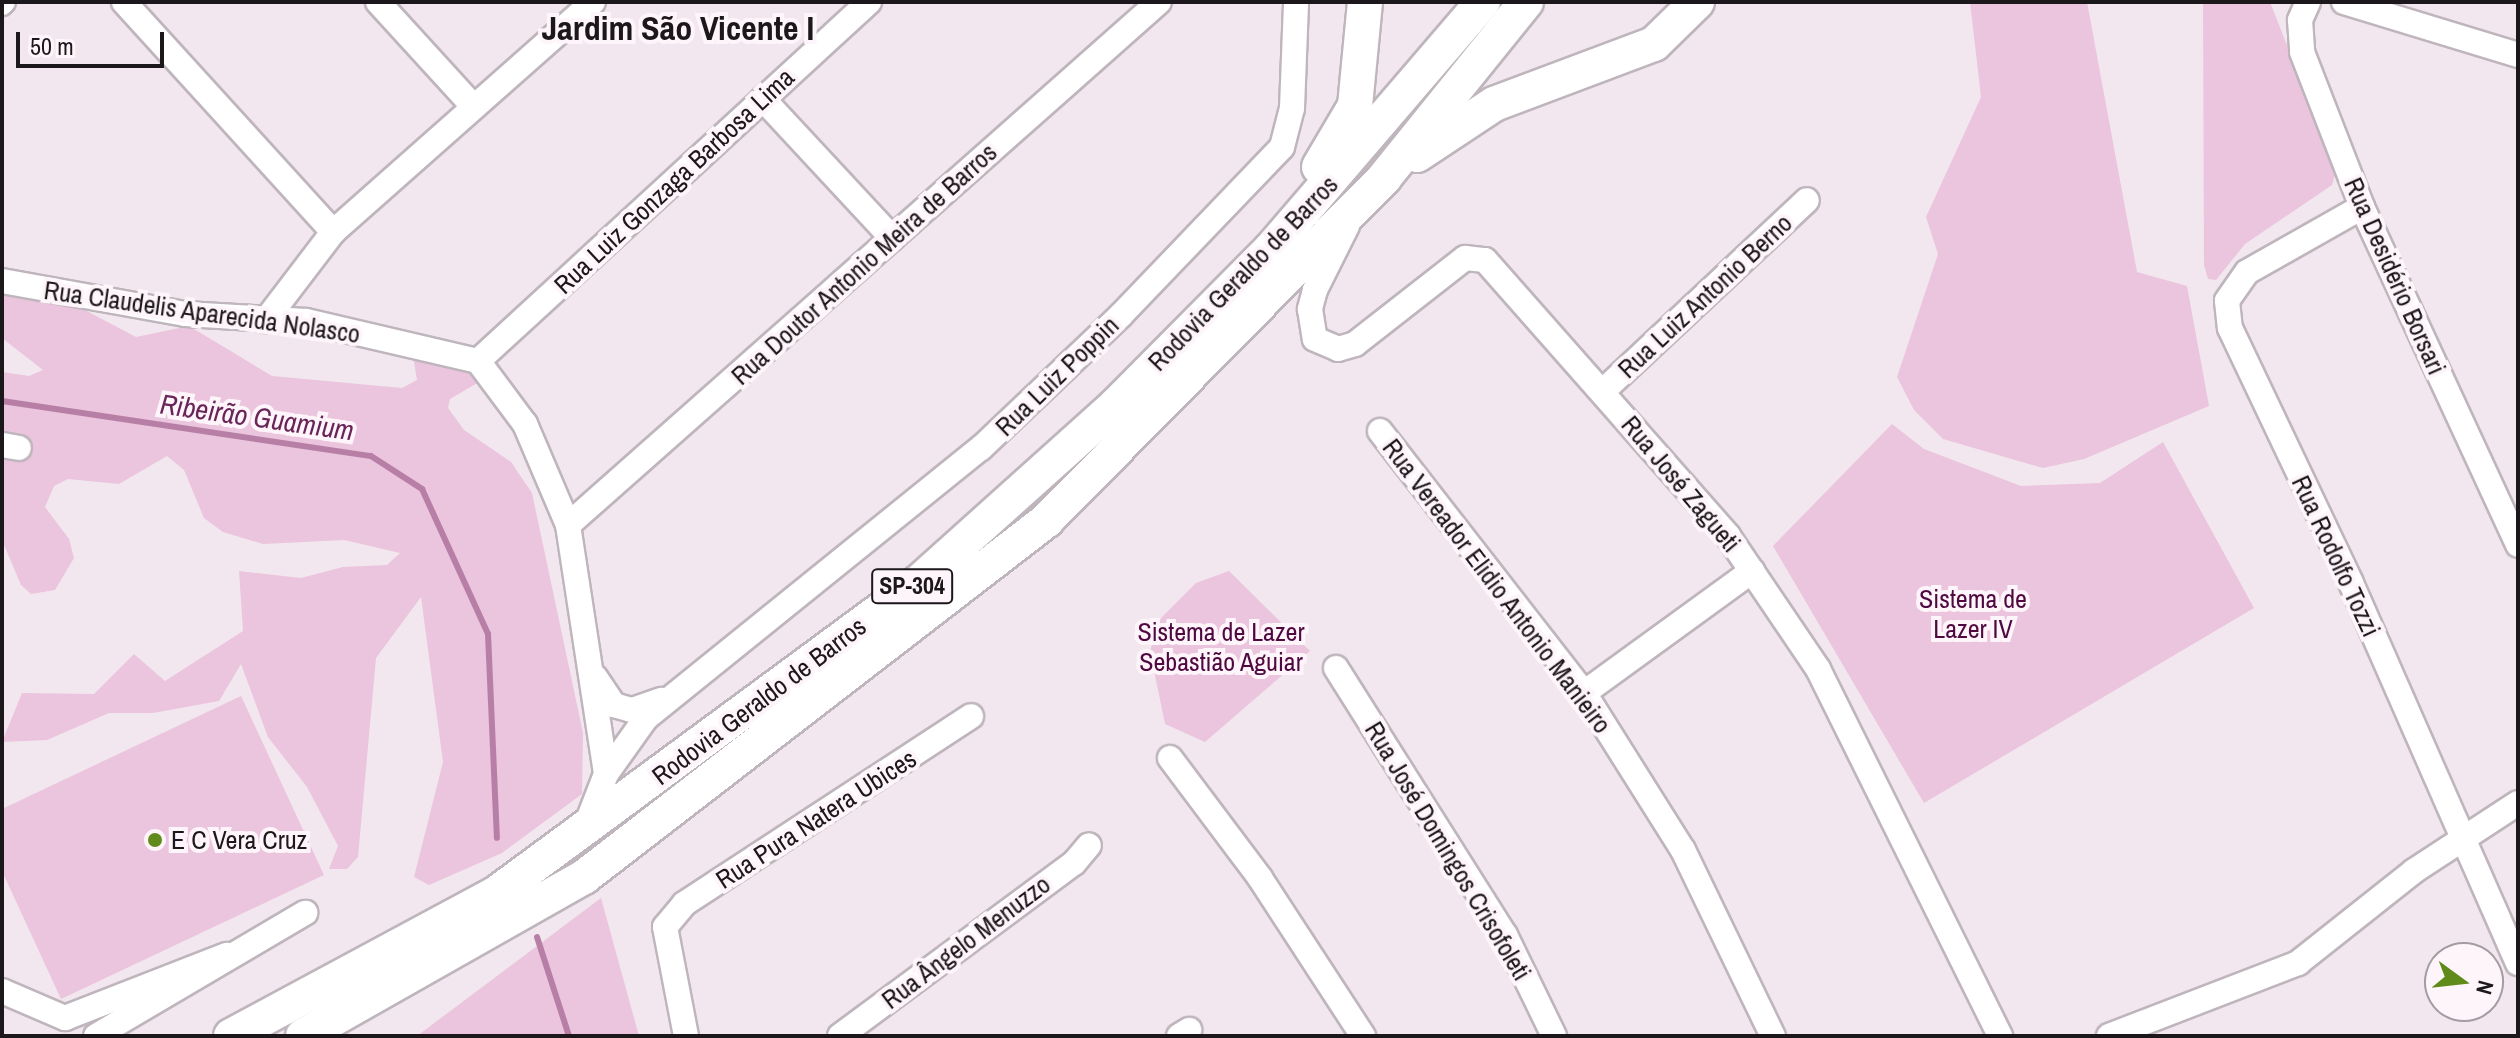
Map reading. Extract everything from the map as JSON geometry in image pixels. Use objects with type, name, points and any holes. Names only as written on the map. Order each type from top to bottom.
[{"type":"highway","points":[[1151,369],[1347,128],[1355,106],[1365,2]]},
{"type":"highway","name":"Rodovia Geraldo de Barros","points":[[231,1036],[498,892],[920,581],[1151,369],[1271,249],[1483,2]]},
{"type":"highway","name":"Rodovia Geraldo de Barros","points":[[303,1036],[584,877],[903,635],[1047,520],[1384,178],[1526,2]]},
{"type":"highway","points":[[1384,178],[1494,104],[1654,44],[1697,2]]},
{"type":"street","points":[[124,2],[333,232]]},
{"type":"street","points":[[378,2],[474,107]]},
{"type":"street","points":[[266,320],[333,232],[593,2]]},
{"type":"street","name":"Rua Luiz Gonzaga Barbosa Lima","points":[[478,361],[869,2]]},
{"type":"street","name":"Rua Doutor Antonio Meira de Barros","points":[[568,525],[1159,2]]},
{"type":"street","name":"Rua Luiz Poppin","points":[[606,774],[646,718],[981,448],[1261,170],[1287,131],[1296,2]]},
{"type":"street","name":"Rua Desidério Borsari","points":[[2308,2],[2300,20],[2302,52],[2362,207],[2518,545]]},
{"type":"street","points":[[2344,2],[2518,55]]},
{"type":"street","points":[[763,99],[892,238]]},
{"type":"street","name":"Rua Luiz Antonio Berno","points":[[1603,391],[1807,200]]},
{"type":"street","name":"Rua Rodolfo Tozzi","points":[[2362,207],[2247,272],[2227,301],[2230,328],[2351,583],[2518,963]]},
{"type":"street","name":"Rua José Zagueti","points":[[1355,209],[1310,309],[1315,339],[1325,346],[1355,344],[1465,258],[1477,258],[1505,277],[1752,571],[1818,669],[2000,1036]]},
{"type":"street","name":"Rua Claudelis Aparecida Nolasco","points":[[2,281],[185,314],[306,321],[478,361]]},
{"type":"street","points":[[478,361],[525,424],[568,525],[606,774],[585,828]]},
{"type":"street","name":"Rua Vereador Elidio Antonio Manieiro","points":[[1380,431],[1584,693],[1683,850],[1773,1036]]},
{"type":"street","points":[[1584,693],[1752,571]]},
{"type":"street","name":"Rua Luiz Poppin","points":[[588,661],[602,694],[632,710],[646,708],[700,675]]},
{"type":"street","name":"Rua José Domingos Crisofoleti","points":[[1336,668],[1505,935],[1554,1036]]},
{"type":"street","name":"Rua Pura Natera Ubices","points":[[686,1036],[665,927],[684,904],[971,716]]},
{"type":"street","points":[[1170,758],[1260,878],[1363,1036]]},
{"type":"street","points":[[2109,1036],[2298,963],[2461,837],[2518,803]]},
{"type":"street","name":"Rua Ângelo Menuzzo","points":[[840,1036],[1074,863],[1089,845]]},
{"type":"street","points":[[96,1036],[227,955],[305,913]]},
{"type":"street","points":[[2,991],[65,1018],[227,955]]},
{"type":"green space","points":[[1970,2],[2087,2],[2137,272],[2187,286],[2209,406],[2084,459],[2043,468],[1943,439],[1914,410],[1897,377],[1938,254],[1926,217],[1981,97]]},
{"type":"green space","points":[[2203,2],[2270,2],[2336,171],[2332,185],[2245,244],[2216,280],[2208,279],[2204,265]]},
{"type":"green space","points":[[2,287],[62,298],[136,337],[189,326],[272,376],[402,388],[417,380],[413,355],[470,356],[479,382],[450,399],[448,408],[464,430],[511,462],[532,493],[583,733],[582,794],[502,853],[429,885],[414,877],[443,762],[421,597],[376,658],[358,857],[347,869],[329,869],[338,846],[307,787],[268,737],[241,664],[219,701],[153,713],[109,713],[47,740],[2,742],[22,693],[94,694],[134,654],[165,681],[243,631],[239,571],[301,578],[343,567],[387,565],[400,553],[344,540],[263,544],[223,532],[204,518],[184,470],[167,456],[119,484],[68,479],[54,486],[45,507],[69,539],[74,558],[55,590],[31,594],[21,585],[2,540],[2,372],[29,376],[43,370],[2,338]]},
{"type":"green space","name":"Sistema de Lazer IV","points":[[1892,424],[1924,449],[2021,486],[2100,483],[2163,442],[2254,608],[1924,803],[1773,546]]},
{"type":"green space","name":"Sistema de Lazer Sebastião Aguiar","points":[[1229,571],[1310,651],[1205,742],[1165,724],[1150,651],[1161,618],[1196,583]]},
{"type":"green space","name":"E C Vera Cruz","points":[[241,696],[324,875],[61,999],[2,871],[2,809]]},
{"type":"green space","points":[[601,898],[639,1036],[417,1036]]},
{"type":"waterway","name":"Ribeirão Guamium","points":[[2,401],[371,456],[422,489],[488,634],[497,838]]},
{"type":"waterway","name":"Ribeirão Guamium","points":[[537,937],[569,1036]]},
{"type":"place","name":"E C Vera Cruz","points":[[155,840]]},
{"type":"district","name":"Jardim São Vicente I","points":[[678,29]]}]
